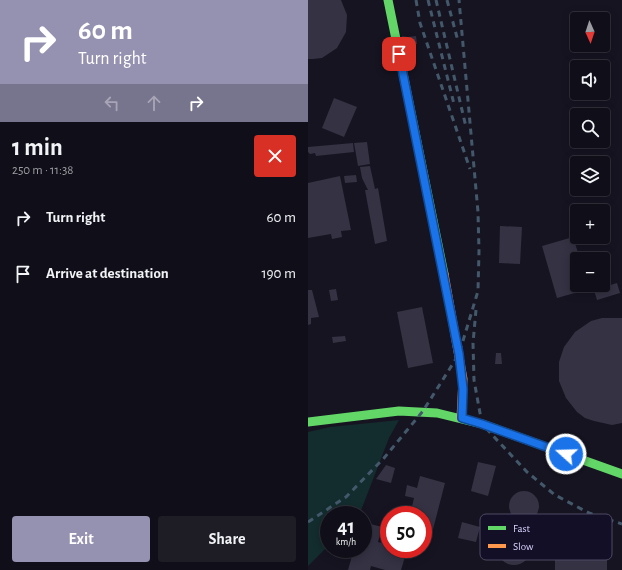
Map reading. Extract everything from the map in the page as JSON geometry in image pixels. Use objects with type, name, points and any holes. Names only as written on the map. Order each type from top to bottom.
[{"type":"street","points":[[388,0],[430,201],[459,354],[463,379],[462,418]]},
{"type":"street","points":[[308,422],[411,410],[437,413],[482,424],[622,474]]},
{"type":"green space","points":[[399,420],[389,438],[363,506],[320,506],[320,554],[308,566],[308,432],[330,427]]},
{"type":"building","points":[[308,0],[341,0],[347,15],[346,32],[337,48],[322,58],[308,59]]},
{"type":"building","points":[[402,36],[416,36],[417,44],[404,46]]},
{"type":"building","points":[[334,98],[357,107],[344,137],[322,128]]},
{"type":"building","points":[[367,142],[370,164],[358,166],[354,143]]},
{"type":"building","points":[[353,143],[354,152],[316,156],[315,153],[310,154],[308,152],[308,147]]},
{"type":"building","points":[[370,166],[375,189],[378,188],[387,241],[375,244],[365,190],[368,190],[362,178],[360,167]]},
{"type":"building","points":[[356,175],[357,182],[345,183],[344,176]]},
{"type":"building","points":[[340,176],[351,230],[341,231],[342,237],[332,239],[331,234],[308,238],[308,183]]},
{"type":"building","points":[[500,226],[522,227],[520,264],[499,263]]},
{"type":"building","points":[[570,238],[570,244],[575,244],[578,252],[570,252],[570,292],[578,292],[557,298],[542,246]]},
{"type":"building","points":[[617,283],[620,293],[597,300],[595,292],[610,292],[610,285]]},
{"type":"building","points":[[336,289],[338,300],[331,301],[329,290]]},
{"type":"building","points":[[308,290],[312,290],[319,317],[311,318],[311,324],[308,325]]},
{"type":"building","points":[[422,307],[433,363],[408,368],[397,312]]},
{"type":"building","points":[[602,318],[622,318],[622,423],[612,425],[585,418],[577,412],[566,398],[559,381],[559,362],[564,347],[575,332],[591,321]]},
{"type":"building","points":[[345,336],[346,341],[333,343],[332,337]]},
{"type":"building","points":[[496,353],[501,353],[502,364],[495,364]]},
{"type":"building","points":[[478,462],[496,466],[488,496],[471,491]]},
{"type":"building","points":[[386,465],[395,468],[391,483],[376,479]]},
{"type":"building","points":[[420,476],[445,483],[432,533],[432,506],[412,506],[414,498],[405,496],[407,485],[417,488]]},
{"type":"building","points":[[518,492],[530,492],[538,500],[539,506],[536,514],[512,514],[510,512],[510,500]]},
{"type":"building","points":[[462,522],[480,527],[476,542],[458,538]]},
{"type":"building","points":[[372,524],[380,526],[378,542],[380,543],[380,558],[405,558],[401,570],[385,570],[371,566],[370,570],[348,570],[351,558],[372,558]]},
{"type":"building","points":[[502,560],[526,560],[514,565]]},
{"type":"building","points":[[555,560],[607,560],[607,570],[555,570]]},
{"type":"railway","points":[[416,0],[420,23],[470,169]]},
{"type":"railway","points":[[428,0],[454,104]]},
{"type":"railway","points":[[436,0],[466,127]]},
{"type":"railway","points":[[447,0],[458,41]]},
{"type":"railway","points":[[308,522],[346,497],[384,458],[423,411],[459,354],[478,291],[478,212],[459,0]]},
{"type":"railway","points":[[476,310],[473,343],[474,380],[482,424],[527,472],[555,495],[592,514]]},
{"type":"railway","points":[[612,521],[622,524]]},
{"type":"traffic: fast","points":[[388,0],[444,274]]},
{"type":"traffic: fast","points":[[308,422],[399,411],[437,413],[482,424],[622,474]]},
{"type":"traffic: slow","points":[[444,274],[463,379],[461,418]]},
{"type":"route","points":[[399,54],[430,201],[459,354],[464,398],[462,418],[566,454]]}]
